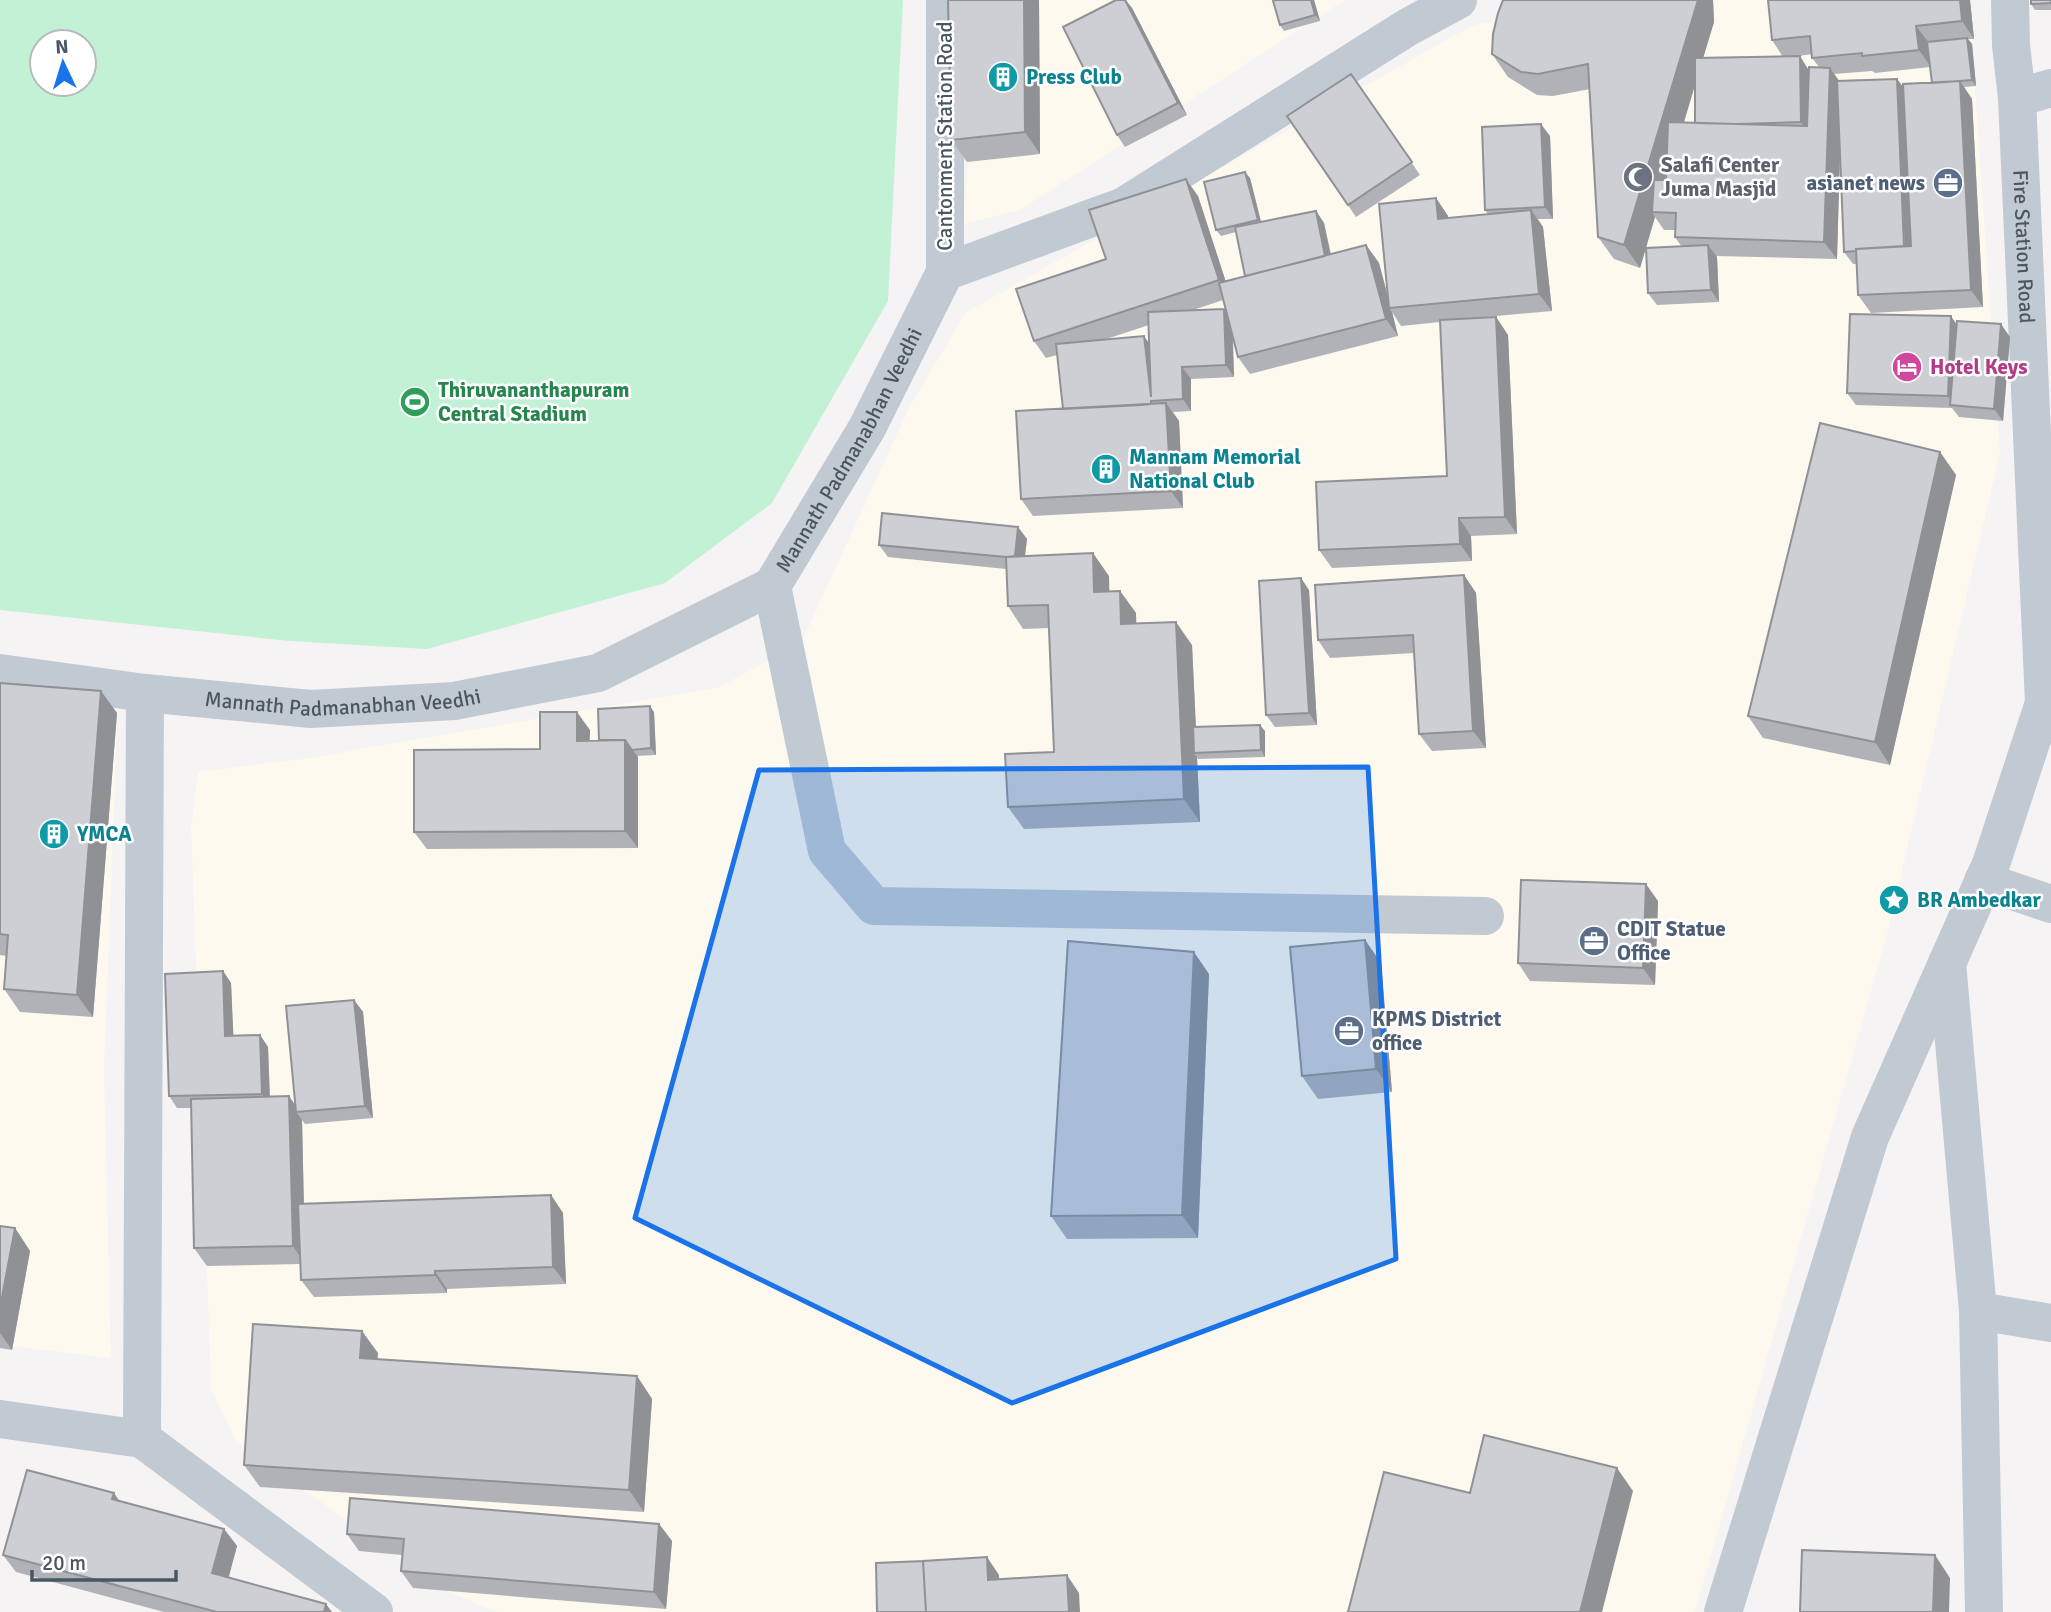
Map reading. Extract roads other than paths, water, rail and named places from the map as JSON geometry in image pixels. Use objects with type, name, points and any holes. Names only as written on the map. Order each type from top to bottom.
[{"type":"street","name":"Cantonment Station Road","points":[[945,272],[946,0]]},
{"type":"street","points":[[945,272],[1124,206],[1408,27],[1458,0]]},
{"type":"street","name":"Fire Station Road","points":[[2010,0],[2011,45],[2034,93],[2047,701]]},
{"type":"street","name":"Mannath Padmanabhan Veedhi","points":[[0,673],[145,693],[311,709],[454,701],[598,673],[772,586],[867,428],[945,272]]},
{"type":"street","points":[[772,586],[827,851],[874,906],[1485,916]]},
{"type":"street","points":[[142,1439],[145,693]]},
{"type":"street","points":[[1723,1612],[1870,1136],[1991,864],[2047,701]]},
{"type":"street","points":[[1983,881],[2051,904]]},
{"type":"street","points":[[1947,963],[1978,1311],[1984,1612]]},
{"type":"street","points":[[1978,1311],[2051,1323]]},
{"type":"street","points":[[0,1419],[142,1439],[374,1612]]},
{"type":"place","name":"Press Club","points":[[1003,77]]},
{"type":"place","name":"Salafi Center Juma Masjid","points":[[1638,177]]},
{"type":"place","name":"asianet news","points":[[1948,183]]},
{"type":"place","name":"Hotel Keys","points":[[1907,367]]},
{"type":"place","name":"Thiruvananthapuram Central Stadium","points":[[415,402]]},
{"type":"place","name":"Mannam Memorial National Club","points":[[1106,469]]},
{"type":"place","name":"YMCA","points":[[54,834]]},
{"type":"place","name":"BR Ambedkar","points":[[1894,900]]},
{"type":"place","name":"CDIT Statue Office","points":[[1594,941]]},
{"type":"place","name":"KPMS District office","points":[[1349,1031]]}]
